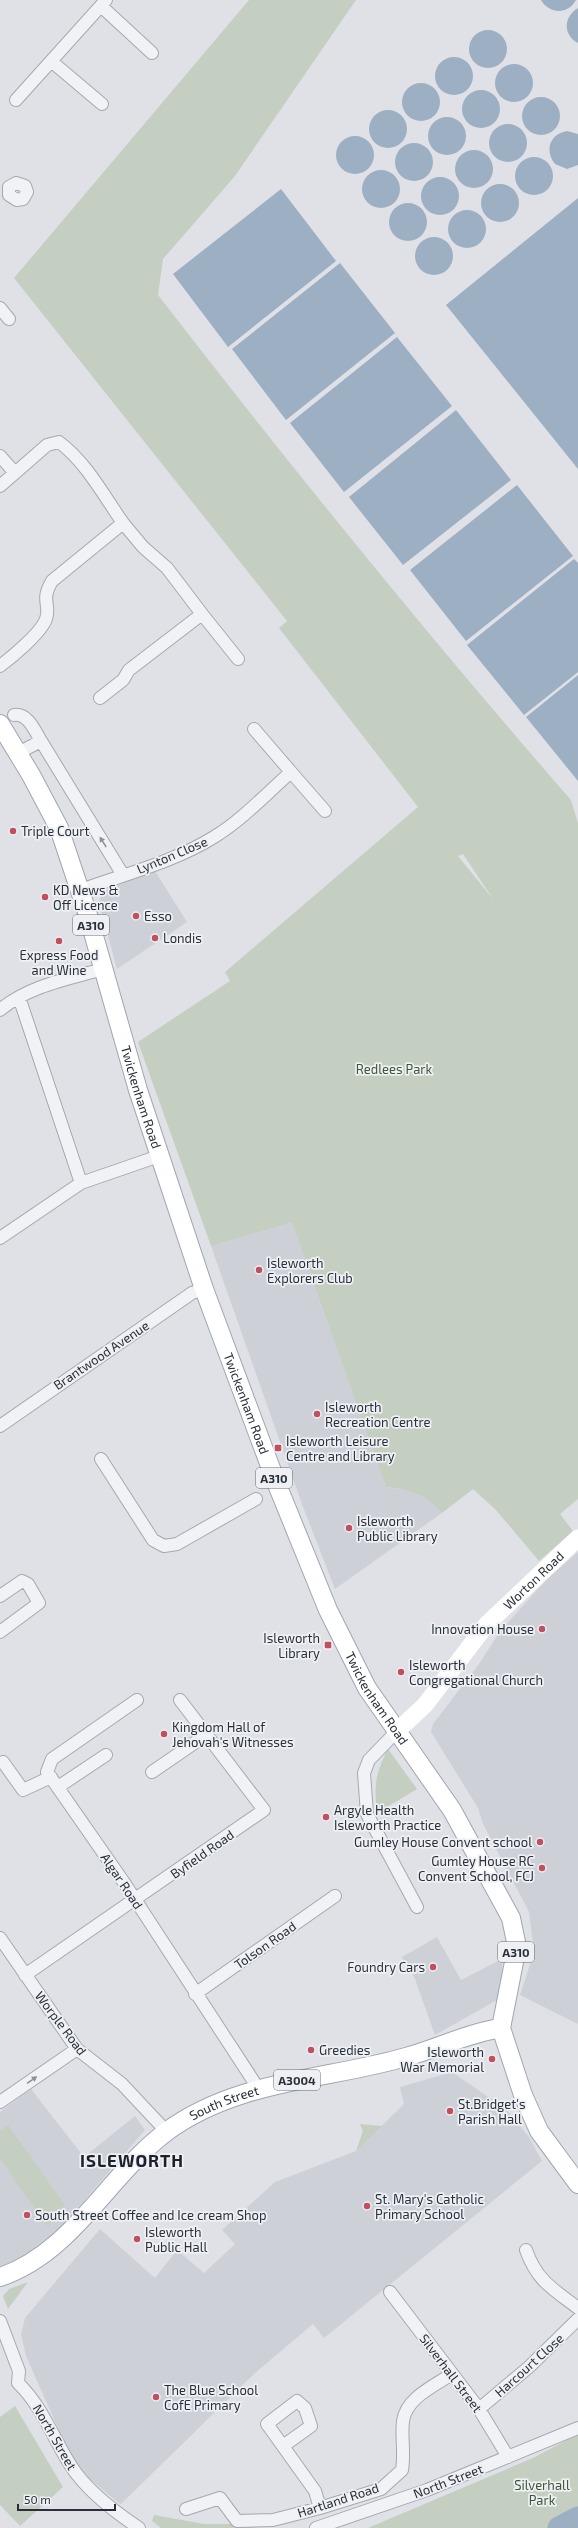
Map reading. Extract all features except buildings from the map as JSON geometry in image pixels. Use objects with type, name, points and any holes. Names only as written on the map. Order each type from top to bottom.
[{"type":"main road","name":"Twickenham Road","points":[[7,719],[18,753],[51,810],[81,890],[159,1156],[204,1289],[276,1482],[328,1610],[367,1688],[452,1810],[511,1918],[516,1942],[516,1957],[501,2028]]},
{"type":"main road","name":"South Street","points":[[0,2278],[29,2265],[52,2249],[145,2150],[167,2132],[204,2111],[258,2088],[389,2062],[483,2031],[501,2028]]},
{"type":"main road","points":[[501,2028],[523,2094],[539,2130],[578,2184]]},
{"type":"street","points":[[16,100],[104,3],[152,53]]},
{"type":"street","points":[[51,60],[102,104]]},
{"type":"street","points":[[0,308],[9,319]]},
{"type":"street","points":[[0,486],[47,445],[59,442],[68,449],[143,548],[167,568],[238,659]]},
{"type":"street","points":[[0,456],[15,473]]},
{"type":"street","points":[[0,666],[37,631],[46,619],[45,593],[52,581],[123,523]]},
{"type":"street","points":[[100,698],[123,680],[129,670],[202,614]]},
{"type":"street","points":[[7,719],[22,715],[28,720],[123,875]]},
{"type":"street","points":[[254,729],[326,811]]},
{"type":"street","points":[[18,753],[41,741]]},
{"type":"street","name":"Lynton Close","points":[[81,890],[190,850],[214,837],[236,821],[291,772]]},
{"type":"street","points":[[0,1010],[19,997],[34,990],[103,969]]},
{"type":"street","points":[[19,997],[81,1183]]},
{"type":"street","points":[[0,1238],[81,1183],[159,1156]]},
{"type":"street","name":"Brantwood Avenue","points":[[0,1426],[192,1293],[204,1289]]},
{"type":"street","points":[[101,1459],[153,1540],[164,1546],[177,1544],[256,1499]]},
{"type":"street","name":"Worton Road","points":[[397,1731],[425,1705],[487,1624],[578,1538]]},
{"type":"street","points":[[0,1596],[22,1581],[28,1584],[39,1603],[0,1632]]},
{"type":"street","points":[[55,1782],[47,1772],[52,1759],[137,1700]]},
{"type":"street","name":"Byfield Road","points":[[25,1974],[135,1900],[264,1810],[180,1700]]},
{"type":"street","points":[[397,1731],[370,1760],[364,1773],[367,1814],[417,1907]]},
{"type":"street","points":[[152,1772],[206,1734]]},
{"type":"street","points":[[3,1762],[23,1790],[55,1782],[106,1755]]},
{"type":"street","name":"Algar Road","points":[[55,1782],[135,1900],[195,1994],[258,2088]]},
{"type":"street","name":"Tolson Road","points":[[195,1994],[335,1896]]},
{"type":"street","name":"Worple Road","points":[[0,1938],[77,2049],[122,2084],[167,2132]]},
{"type":"street","points":[[0,2102],[77,2049]]},
{"type":"street","points":[[526,2250],[532,2268],[544,2282],[578,2308]]},
{"type":"street","name":"Silverhall Street","points":[[390,2292],[479,2409],[508,2458]]},
{"type":"street","name":"Harcourt Close","points":[[479,2409],[529,2367],[578,2319]]},
{"type":"street","name":"North Street","points":[[2,2324],[19,2371],[18,2383],[33,2400],[71,2467],[108,2505],[139,2528]]},
{"type":"street","name":"Hartland Road","points":[[186,2508],[220,2498],[237,2521],[273,2520],[320,2508],[381,2489],[402,2470],[405,2452],[403,2421],[410,2403],[452,2374]]},
{"type":"street","name":"North Street","points":[[316,2528],[427,2490],[578,2428]]},
{"type":"street","points":[[283,2446],[315,2491],[320,2508]]},
{"type":"shaded area","points":[[155,871],[187,922],[117,969],[99,903],[101,894],[109,888],[133,877]]},
{"type":"shaded area","points":[[292,1221],[386,1487],[412,1491],[432,1501],[442,1513],[335,1589],[303,1507],[211,1246]]},
{"type":"shaded area","name":"Gumley House RC Convent School, FCJ","points":[[578,1552],[578,2024],[520,1995],[534,1952],[529,1912],[483,1824],[478,1808],[431,1732],[433,1724],[479,1664],[500,1631],[547,1579]]},
{"type":"shaded area","points":[[437,1937],[461,1980],[502,1959],[502,1977],[497,2000],[435,2035],[415,1979],[402,1957]]},
{"type":"shaded area","points":[[452,2072],[506,2109],[529,2137],[542,2161],[324,2338],[313,2324],[255,2373],[121,2504],[116,2501],[89,2478],[69,2453],[26,2356],[21,2334],[25,2318],[100,2229],[155,2278],[177,2250],[204,2273],[235,2244],[222,2230],[275,2182],[356,2151],[404,2104],[400,2087]]},
{"type":"shaded area","points":[[31,2089],[84,2157],[135,2116],[145,2130],[57,2232],[23,2257],[0,2266],[0,2112]]},
{"type":"green space","name":"Redlees Park","points":[[249,0],[356,0],[235,176],[163,259],[158,295],[361,550],[465,676],[571,800],[578,823],[578,1499],[560,1514],[573,1531],[539,1561],[496,1510],[473,1489],[442,1513],[424,1497],[410,1491],[386,1487],[292,1222],[211,1246],[138,1042],[230,981],[225,972],[418,807],[279,628],[287,621],[14,278]],"holes":[[[463,854],[493,899],[458,856]]]},
{"type":"green space","points":[[388,1749],[417,1789],[377,1813],[376,1780],[380,1766]]},
{"type":"green space","points":[[360,2124],[382,2126],[356,2151],[363,2131]]},
{"type":"green space","points":[[8,2125],[65,2205],[47,2226],[0,2159],[0,2131]]},
{"type":"green space","points":[[28,2282],[8,2309],[3,2296],[9,2289]]},
{"type":"green space","points":[[15,2406],[63,2487],[20,2526],[0,2505],[0,2417]]},
{"type":"green space","name":"Silverhall Park","points":[[578,2434],[578,2528],[368,2528],[535,2457]]},
{"type":"green space","points":[[154,2515],[204,2524],[252,2524],[255,2528],[161,2528],[152,2521]]},
{"type":"water","points":[[541,0],[576,0],[573,5],[564,10],[558,11],[544,5]]},
{"type":"water","points":[[578,8],[578,43],[573,40],[567,31],[567,21],[573,12]]},
{"type":"water","points":[[488,30],[498,33],[504,39],[507,49],[504,59],[498,65],[488,68],[478,65],[472,59],[469,49],[472,39],[478,33]]},
{"type":"water","points":[[454,57],[464,60],[470,66],[473,76],[470,86],[464,92],[454,95],[444,92],[438,86],[435,76],[438,66],[444,60]]},
{"type":"water","points":[[514,64],[524,67],[530,73],[533,83],[530,93],[524,99],[514,102],[504,99],[498,93],[495,83],[498,73],[504,67]]},
{"type":"water","points":[[421,83],[431,86],[437,92],[440,102],[437,112],[431,118],[421,121],[411,118],[405,112],[402,102],[405,92],[411,86]]},
{"type":"water","points":[[481,90],[491,93],[497,99],[500,109],[497,119],[491,125],[481,128],[471,125],[465,119],[462,109],[465,99],[471,93]]},
{"type":"water","points":[[541,97],[551,100],[557,106],[560,116],[557,126],[551,132],[541,135],[531,132],[525,126],[522,116],[525,106],[531,100]]},
{"type":"water","points":[[388,110],[398,113],[404,119],[407,129],[404,139],[398,145],[388,148],[378,145],[372,139],[369,129],[372,119],[378,113]]},
{"type":"water","points":[[447,117],[457,120],[463,126],[466,136],[463,146],[457,152],[447,155],[437,152],[431,146],[428,136],[431,126],[437,120]]},
{"type":"water","points":[[508,124],[518,127],[524,133],[527,143],[524,153],[518,159],[508,162],[498,159],[492,153],[489,143],[492,133],[498,127]]},
{"type":"water","points":[[567,131],[578,134],[578,165],[567,169],[555,164],[549,148],[550,143],[556,135]]},
{"type":"water","points":[[355,136],[365,139],[371,145],[374,155],[371,165],[365,171],[355,174],[345,171],[339,165],[336,155],[339,145],[345,139]]},
{"type":"water","points":[[414,143],[424,146],[430,152],[433,162],[430,172],[424,178],[414,181],[404,178],[398,172],[395,162],[398,152],[404,146]]},
{"type":"water","points":[[474,150],[484,153],[490,159],[493,169],[490,179],[484,185],[474,188],[464,185],[458,179],[455,169],[458,159],[464,153]]},
{"type":"water","points":[[534,157],[544,160],[550,166],[553,176],[550,186],[544,192],[534,195],[524,192],[518,186],[515,176],[518,166],[524,160]]},
{"type":"water","points":[[381,170],[391,173],[397,179],[400,189],[397,199],[391,205],[381,208],[371,205],[365,199],[362,189],[365,179],[371,173]]},
{"type":"water","points":[[440,177],[450,180],[456,186],[459,196],[456,206],[450,212],[440,215],[430,212],[424,206],[421,196],[424,186],[430,180]]},
{"type":"water","points":[[500,184],[510,187],[516,193],[519,203],[516,213],[510,219],[500,222],[490,219],[484,213],[481,203],[484,193],[490,187]]},
{"type":"water","points":[[281,189],[336,261],[228,347],[173,274]]},
{"type":"water","points":[[578,198],[578,469],[446,305]]},
{"type":"water","points":[[408,203],[418,206],[424,212],[427,222],[424,232],[418,238],[408,241],[398,238],[392,232],[389,222],[392,212],[398,206]]},
{"type":"water","points":[[467,210],[477,213],[483,219],[486,229],[483,239],[477,245],[467,248],[457,245],[451,239],[448,229],[451,219],[457,213]]},
{"type":"water","points":[[434,237],[444,240],[450,246],[453,256],[450,266],[444,272],[434,275],[424,272],[418,266],[415,256],[418,246],[424,240]]},
{"type":"water","points":[[340,263],[395,333],[286,420],[232,349]]},
{"type":"water","points":[[397,337],[452,406],[344,492],[290,423]]},
{"type":"water","points":[[456,410],[511,480],[403,565],[349,497]]},
{"type":"water","points":[[517,485],[573,556],[466,641],[410,570]]},
{"type":"water","points":[[574,559],[578,563],[578,672],[524,715],[467,645]]},
{"type":"water","points":[[578,675],[578,781],[526,717]]},
{"type":"waterway","points":[[559,2528],[578,2518]]},
{"type":"place","name":"Triple Court","points":[[13,831]]},
{"type":"place","name":"KD News & Off Licence","points":[[45,897]]},
{"type":"place","name":"Esso","points":[[136,916]]},
{"type":"place","name":"Londis","points":[[155,938]]},
{"type":"place","name":"Express Food and Wine","points":[[59,941]]},
{"type":"place","name":"Isleworth Explorers Club","points":[[259,1270]]},
{"type":"place","name":"Isleworth Recreation Centre","points":[[317,1414]]},
{"type":"place","name":"Isleworth Leisure Centre and Library","points":[[278,1448]]},
{"type":"place","name":"Isleworth Public Library","points":[[349,1528]]},
{"type":"place","name":"Innovation House","points":[[542,1629]]},
{"type":"place","name":"Isleworth Library","points":[[328,1645]]},
{"type":"place","name":"Isleworth Congregational Church","points":[[401,1672]]},
{"type":"place","name":"Kingdom Hall of Jehovah's Witnesses","points":[[164,1734]]},
{"type":"place","name":"Argyle Health Isleworth Practice","points":[[326,1817]]},
{"type":"place","name":"Gumley House Convent school","points":[[540,1842]]},
{"type":"place","name":"Gumley House RC Convent School, FCJ","points":[[542,1868]]},
{"type":"place","name":"Foundry Cars","points":[[433,1967]]},
{"type":"place","name":"Greedies","points":[[311,2050]]},
{"type":"place","name":"Isleworth War Memorial","points":[[492,2059]]},
{"type":"place","name":"St.Bridget's Parish Hall","points":[[450,2111]]},
{"type":"place","name":"St. Mary's Catholic Primary School","points":[[367,2206]]},
{"type":"place","name":"South Street Coffee and Ice cream Shop","points":[[27,2215]]},
{"type":"place","name":"Isleworth Public Hall","points":[[137,2239]]},
{"type":"place","name":"The Blue School CofE Primary","points":[[156,2397]]},
{"type":"district","name":"ISLEWORTH","points":[[132,2160]]}]
